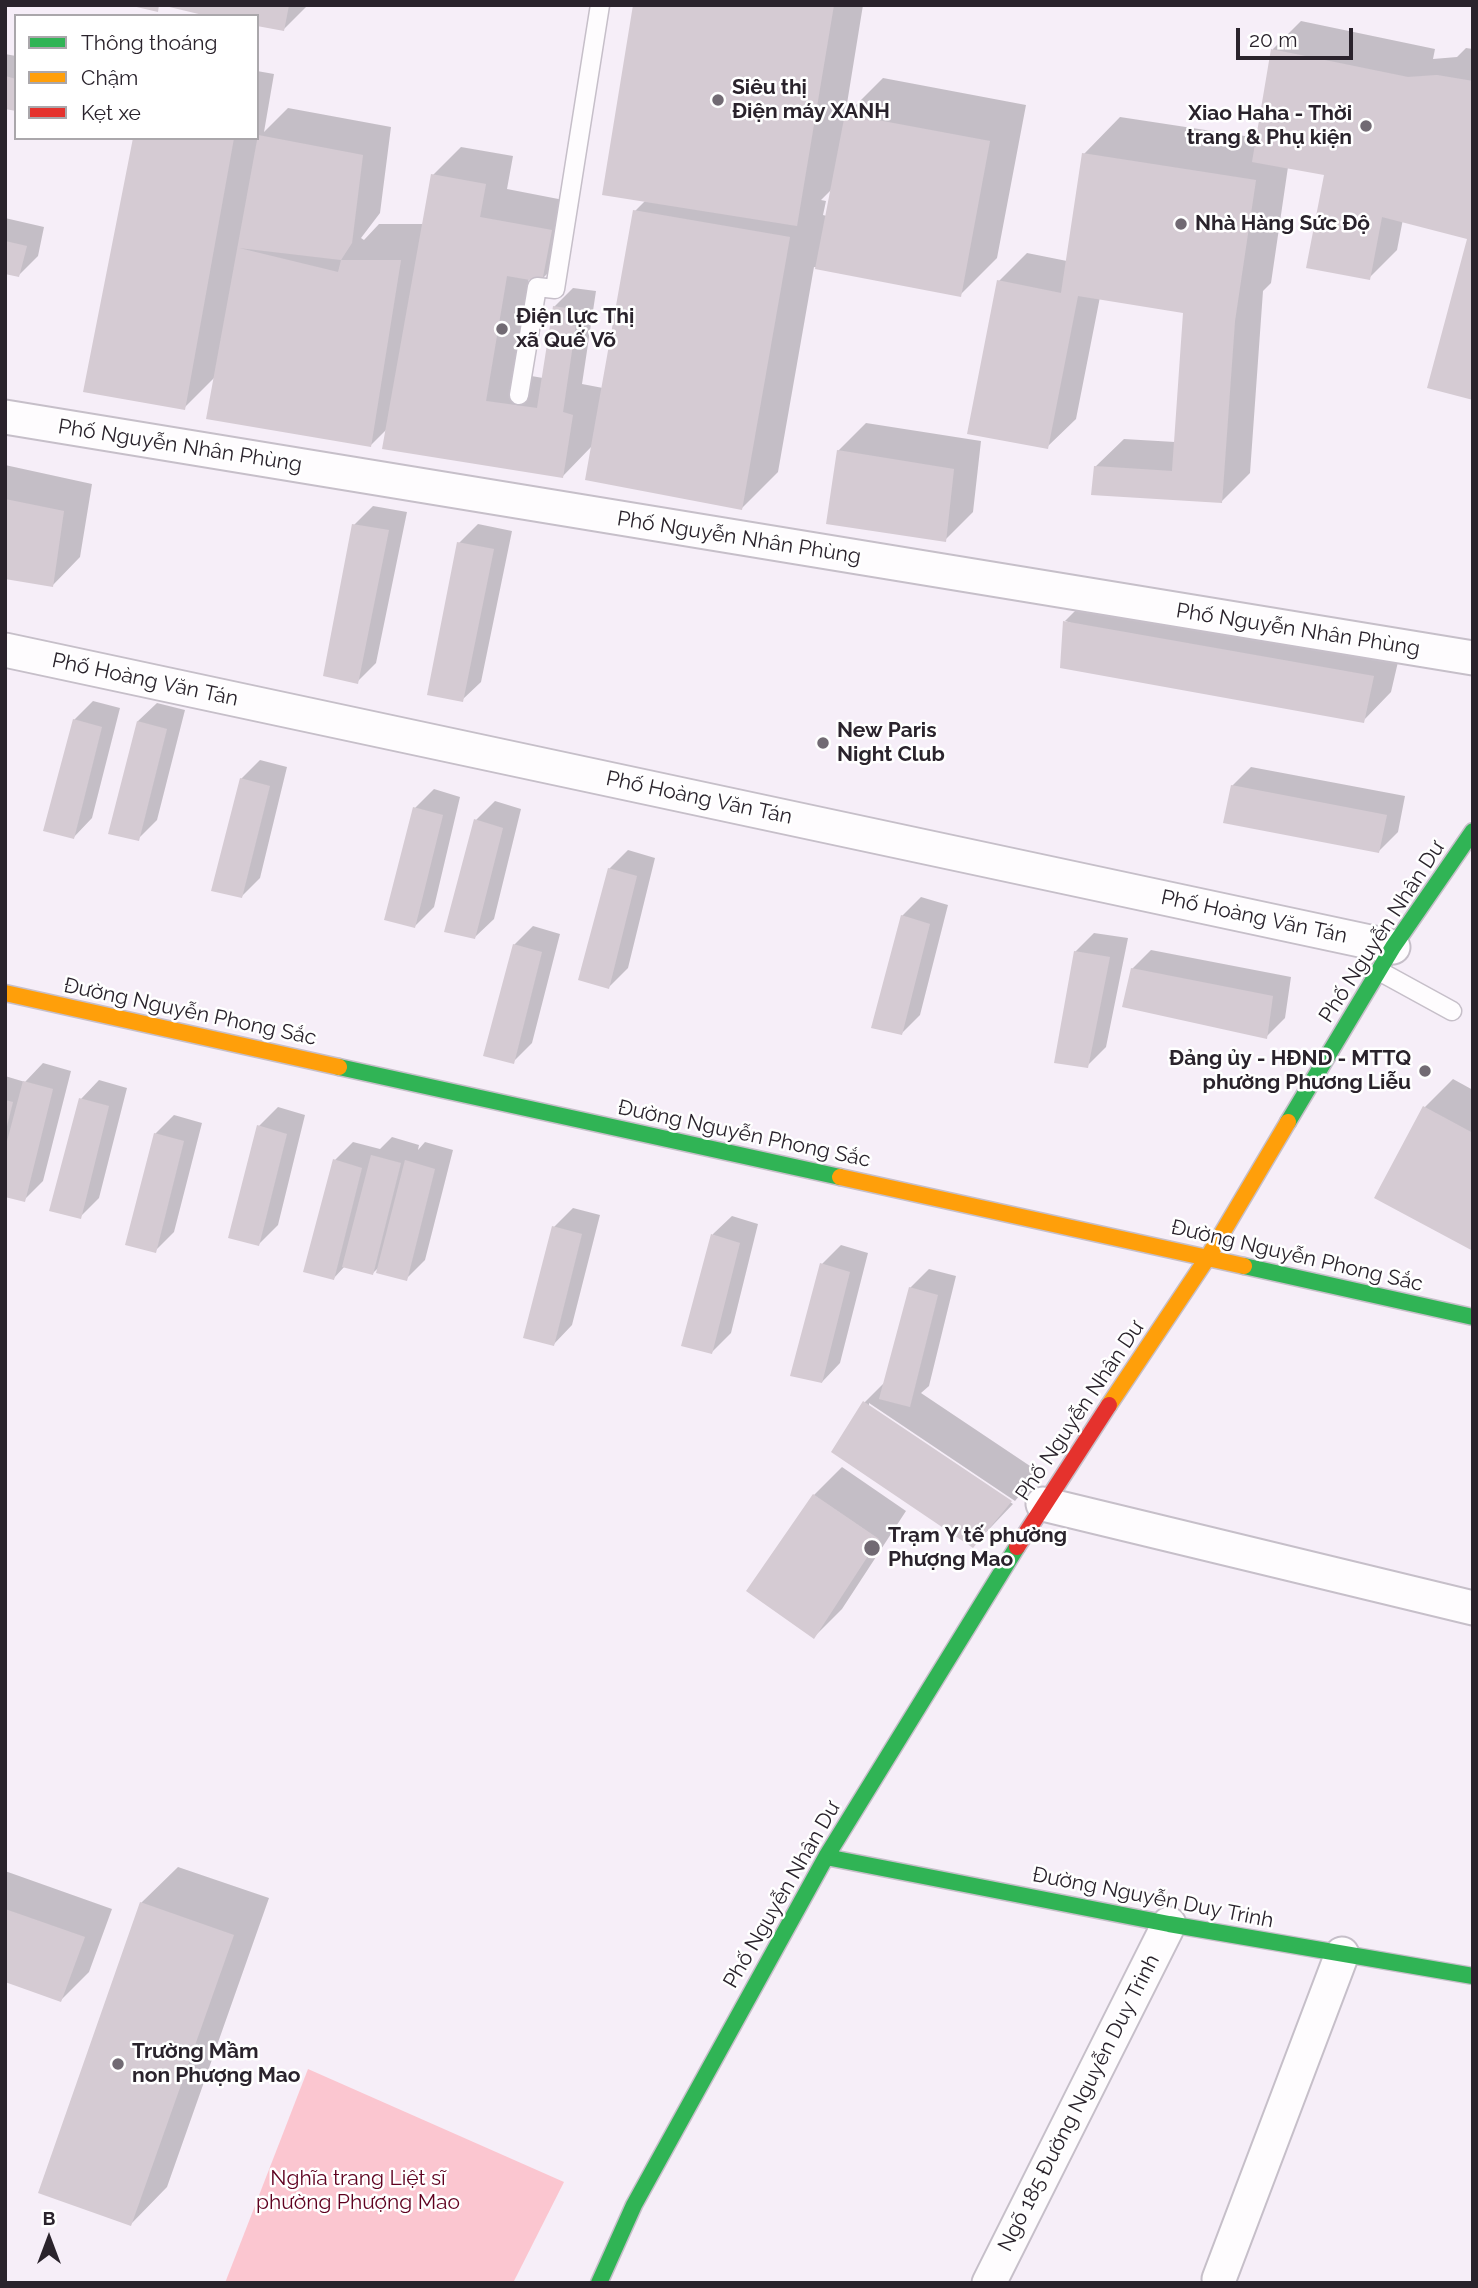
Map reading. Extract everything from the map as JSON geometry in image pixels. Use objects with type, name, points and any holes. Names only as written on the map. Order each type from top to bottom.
[{"type":"street","name":"Phố Nguyễn Nhân Phùng","points":[[5,417],[1473,659]]},
{"type":"street","name":"Phố Hoàng Văn Tán","points":[[5,650],[1386,959]]},
{"type":"street","name":"Phố Nguyễn Nhân Dư","points":[[599,2283],[634,2205],[826,1857],[1043,1504],[1208,1257],[1386,959],[1473,831]]},
{"type":"street","name":"Đường Nguyễn Phong Sắc","points":[[5,993],[1473,1317]]},
{"type":"street","points":[[1043,1504],[1473,1608]]},
{"type":"street","name":"Đường Nguyễn Duy Trinh","points":[[826,1857],[1169,1924],[1473,1976]]},
{"type":"street","name":"Ngõ 185 Đường Nguyễn Duy Trinh","points":[[989,2283],[1169,1924]]},
{"type":"street","points":[[1219,2279],[1342,1954]]},
{"type":"lane","points":[[519,395],[537,287],[555,289],[600,5]]},
{"type":"lane","points":[[1386,959],[1452,1011]]},
{"type":"green space","name":"Nghĩa trang Liệt sĩ phường Phượng Mao","points":[[308,2069],[564,2182],[513,2283],[225,2283]]},
{"type":"building","points":[[128,5],[159,5],[158,12]]},
{"type":"building","points":[[161,5],[289,5],[284,31],[259,26],[259,14],[199,14]]},
{"type":"building","name":"Siêu thị Điện máy XANH","points":[[633,5],[834,5],[797,226],[602,195]]},
{"type":"building","points":[[1271,49],[1408,77],[1437,75],[1473,81],[1473,400],[1427,388],[1467,239],[1382,217],[1370,280],[1306,268],[1324,175],[1252,162]]},
{"type":"building","points":[[5,76],[14,78],[14,111],[5,109]]},
{"type":"building","points":[[845,114],[990,141],[961,297],[815,269]]},
{"type":"building","points":[[259,135],[363,155],[352,243],[341,260],[401,260],[371,447],[206,419]],"holes":[[[239,248],[341,260],[338,272]]]},
{"type":"building","points":[[133,140],[234,140],[185,410],[83,392]]},
{"type":"building","points":[[1082,153],[1256,180],[1235,321],[1222,503],[1091,495],[1094,466],[1172,471],[1183,313],[1078,296],[1048,449],[967,434],[997,280],[1061,293]]},
{"type":"building","points":[[431,174],[486,184],[480,217],[552,230],[542,282],[507,276],[486,401],[537,408],[553,306],[578,310],[563,412],[573,415],[563,478],[382,449]]},
{"type":"building","points":[[633,210],[790,237],[742,510],[585,480]]},
{"type":"building","points":[[5,241],[27,246],[19,277],[5,274]]},
{"type":"building","points":[[837,450],[954,469],[946,542],[826,524]]},
{"type":"building","points":[[5,499],[64,511],[53,587],[5,579]]},
{"type":"building","points":[[352,524],[389,530],[358,684],[323,676]]},
{"type":"building","points":[[457,542],[494,549],[463,702],[427,695]]},
{"type":"building","points":[[1063,621],[1374,676],[1364,723],[1060,668]]},
{"type":"building","points":[[73,719],[102,727],[74,839],[43,831]]},
{"type":"building","points":[[137,721],[167,729],[139,841],[108,834]]},
{"type":"building","points":[[240,778],[270,786],[242,898],[211,891]]},
{"type":"building","points":[[1231,785],[1387,815],[1379,853],[1223,823]]},
{"type":"building","points":[[413,807],[443,815],[415,928],[384,920]]},
{"type":"building","points":[[474,819],[503,828],[475,939],[444,932]]},
{"type":"building","points":[[608,868],[637,876],[609,989],[578,980]]},
{"type":"building","points":[[901,915],[930,924],[902,1035],[871,1028]]},
{"type":"building","points":[[513,944],[542,952],[514,1064],[483,1056]]},
{"type":"building","points":[[1074,951],[1110,957],[1088,1068],[1054,1063]]},
{"type":"building","points":[[1131,968],[1273,996],[1267,1039],[1122,1007]]},
{"type":"building","points":[[23,1081],[53,1089],[25,1202],[5,1197],[5,1149]]},
{"type":"building","points":[[79,1098],[109,1106],[81,1219],[49,1211]]},
{"type":"building","points":[[5,1100],[13,1102],[6,1130],[5,1130]]},
{"type":"building","points":[[1423,1106],[1473,1133],[1473,1251],[1374,1198]]},
{"type":"building","points":[[257,1125],[287,1134],[259,1246],[228,1238]]},
{"type":"building","points":[[154,1133],[184,1141],[156,1253],[125,1245]]},
{"type":"building","points":[[371,1155],[401,1163],[373,1275],[342,1267]]},
{"type":"building","points":[[333,1159],[362,1168],[334,1280],[303,1272]]},
{"type":"building","points":[[405,1160],[435,1169],[407,1281],[376,1273]]},
{"type":"building","points":[[552,1226],[582,1234],[554,1346],[523,1338]]},
{"type":"building","points":[[711,1234],[740,1243],[712,1354],[681,1346]]},
{"type":"building","points":[[820,1263],[850,1272],[822,1383],[790,1376]]},
{"type":"building","points":[[909,1287],[938,1295],[910,1407],[879,1399]]},
{"type":"building","points":[[863,1401],[1012,1501],[973,1548],[831,1452]]},
{"type":"building","points":[[813,1494],[879,1539],[814,1639],[746,1591]]},
{"type":"building","points":[[140,1902],[234,1935],[131,2226],[38,2193]]},
{"type":"building","points":[[5,1909],[85,1937],[61,2002],[5,1982]]},
{"type":"traffic: fast","points":[[1288,1122],[1393,947],[1473,831]]},
{"type":"traffic: fast","points":[[339,1067],[840,1177]]},
{"type":"traffic: fast","points":[[1244,1266],[1473,1317]]},
{"type":"traffic: fast","points":[[599,2283],[634,2205],[826,1857],[1017,1547]]},
{"type":"traffic: fast","points":[[826,1857],[1169,1924],[1473,1976]]},
{"type":"traffic: slow","points":[[5,993],[339,1067]]},
{"type":"traffic: slow","points":[[1109,1405],[1208,1257],[1288,1122]]},
{"type":"traffic: slow","points":[[840,1177],[1244,1266]]},
{"type":"traffic: jam","points":[[1017,1547],[1109,1405]]},
{"type":"place","name":"Siêu thị Điện máy XANH","points":[[718,100]]},
{"type":"place","name":"Xiao Haha - Thời trang & Phụ kiện","points":[[1366,126]]},
{"type":"place","name":"Nhà Hàng Sức Độ","points":[[1181,224]]},
{"type":"place","name":"Điện lực Thị xã Quế Võ","points":[[502,329]]},
{"type":"place","name":"New Paris Night Club","points":[[823,743]]},
{"type":"place","name":"Đảng ủy - HĐND - MTTQ phường Phương Liễu","points":[[1425,1071]]},
{"type":"place","name":"Trạm Y tế phường Phượng Mao","points":[[872,1548]]},
{"type":"place","name":"Trường Mầm non Phượng Mao","points":[[118,2064]]}]
